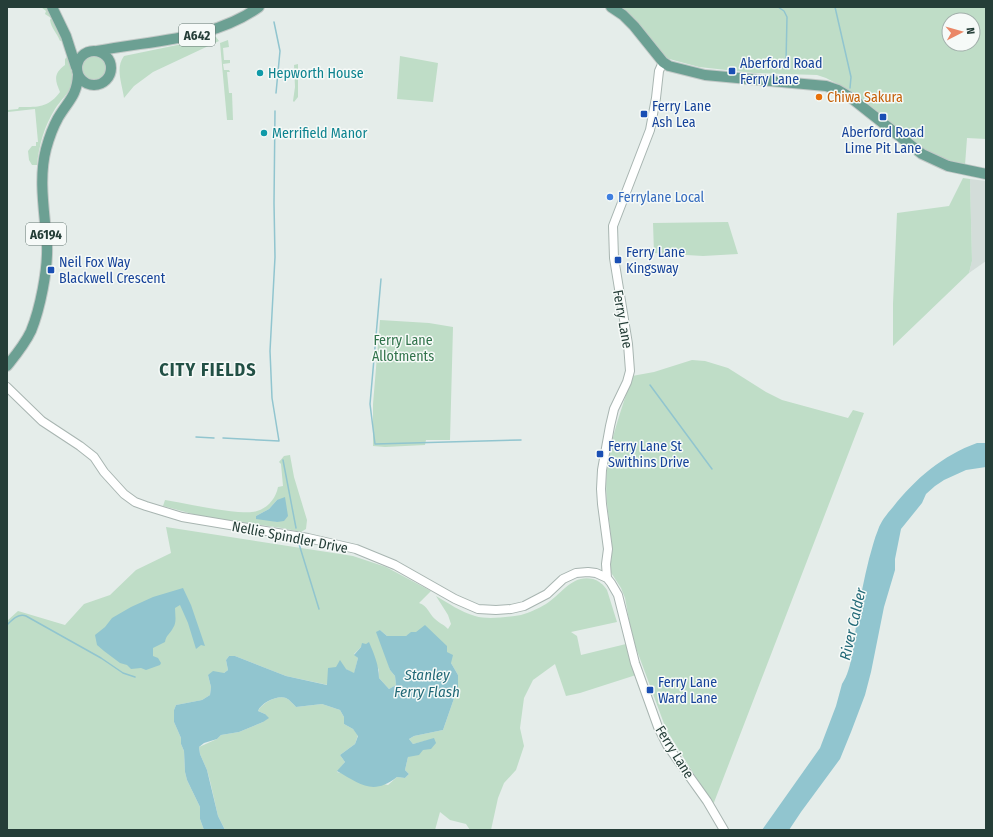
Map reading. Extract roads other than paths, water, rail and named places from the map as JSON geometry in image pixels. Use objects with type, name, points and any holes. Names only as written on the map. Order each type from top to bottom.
[{"type":"main road","points":[[52,7],[66,36],[77,71],[83,81],[92,85]]},
{"type":"main road","name":"A642","points":[[93,51],[197,35],[222,27],[259,7]]},
{"type":"main road","points":[[611,7],[623,15],[634,26],[663,62],[669,66],[705,75],[826,86],[838,90],[850,97],[922,154],[948,166],[986,174]]},
{"type":"main road","points":[[66,36],[79,48],[93,51],[107,57],[110,64],[119,52],[129,46]]},
{"type":"main road","name":"A6194","points":[[7,366],[18,352],[30,332],[40,302],[47,255],[43,166],[50,134],[77,86],[79,58],[83,54],[93,51]]},
{"type":"main road","name":"A6194","points":[[71,99],[92,85],[105,81],[110,74],[110,64]]},
{"type":"street","name":"Ferry Lane","points":[[663,62],[659,71],[650,130],[613,226],[614,258],[628,344],[630,372],[627,382],[614,409],[605,450],[601,489],[608,555],[606,568],[602,575],[612,583],[618,595],[635,663],[658,727],[667,745],[707,801],[724,830]]},
{"type":"street","name":"Nellie Spindler Drive","points":[[7,387],[42,421],[94,457],[104,472],[119,489],[136,502],[146,506],[182,517],[308,538],[356,549],[395,565],[455,599],[478,609],[496,610],[524,606],[547,594],[563,579],[570,575],[583,572],[602,575]]},
{"type":"street","name":"Nellie Spindler Drive","points":[[7,393],[19,400]]},
{"type":"street","points":[[602,575],[608,555]]},
{"type":"water","name":"River Calder","points":[[977,443],[986,443],[986,467],[966,470],[944,480],[935,486],[926,494],[922,503],[901,529],[895,559],[895,570],[884,607],[865,695],[840,759],[789,830],[762,830],[820,748],[836,706],[842,684],[849,670],[865,574],[874,540],[886,515],[911,487],[930,469],[953,454]]},
{"type":"water","points":[[285,497],[288,516],[284,521],[277,522],[256,519],[256,516],[269,509],[277,500]]},
{"type":"water","points":[[183,588],[191,605],[205,646],[201,645],[196,649],[188,623],[180,605],[175,608],[175,623],[165,642],[153,648],[153,656],[158,658],[161,663],[160,665],[146,670],[141,668],[131,669],[127,665],[120,663],[97,645],[95,635],[105,627],[112,618],[153,597]]},
{"type":"water","name":"Stanley Ferry Flash","points":[[425,625],[447,646],[447,652],[453,655],[451,663],[458,675],[458,687],[443,730],[414,736],[409,739],[413,744],[434,738],[436,743],[431,749],[423,750],[419,755],[408,757],[405,770],[409,774],[405,778],[397,777],[388,783],[374,787],[360,784],[337,771],[345,762],[340,755],[355,744],[358,736],[353,729],[344,724],[344,717],[340,710],[322,704],[296,707],[286,698],[282,697],[274,699],[262,705],[258,711],[265,714],[269,718],[263,722],[239,732],[221,735],[217,739],[204,743],[199,747],[200,754],[207,770],[218,816],[225,830],[204,830],[200,819],[200,807],[187,780],[185,772],[184,751],[181,744],[181,738],[174,722],[174,710],[176,705],[202,700],[210,695],[211,687],[208,675],[213,671],[224,673],[228,670],[226,660],[229,656],[235,656],[286,676],[327,685],[328,668],[336,667],[340,660],[346,669],[354,673],[358,658],[354,655],[361,647],[362,643],[366,644],[369,642],[377,664],[379,678],[389,689],[396,685],[395,676],[390,670],[376,632],[380,630],[387,636],[406,636],[411,632],[416,632]]},
{"type":"waterway","points":[[778,7],[784,11],[787,17],[786,62]]},
{"type":"waterway","points":[[835,7],[851,77],[850,88]]},
{"type":"waterway","points":[[274,22],[280,51],[276,93]]},
{"type":"waterway","points":[[223,438],[279,441],[272,398],[270,351],[275,257],[275,111]]},
{"type":"waterway","points":[[381,279],[370,404],[375,444],[521,440]]},
{"type":"waterway","points":[[650,385],[712,469]]},
{"type":"waterway","points":[[196,437],[214,438]]},
{"type":"waterway","points":[[283,460],[296,528]]},
{"type":"waterway","points":[[299,544],[319,609]]},
{"type":"waterway","points":[[7,625],[20,615],[26,616],[101,658],[123,673],[135,677]]},
{"type":"place","name":"Aberford Road Ferry Lane","points":[[732,71]]},
{"type":"place","name":"Hepworth House","points":[[260,73]]},
{"type":"place","name":"Chiwa Sakura","points":[[819,97]]},
{"type":"place","name":"Ferry Lane Ash Lea","points":[[644,114]]},
{"type":"place","name":"Aberford Road Lime Pit Lane","points":[[883,117]]},
{"type":"place","name":"Merrifield Manor","points":[[264,133]]},
{"type":"place","name":"Ferrylane Local","points":[[610,197]]},
{"type":"place","name":"Ferry Lane Kingsway","points":[[618,260]]},
{"type":"place","name":"Neil Fox Way Blackwell Crescent","points":[[51,270]]},
{"type":"place","name":"Ferry Lane St Swithins Drive","points":[[600,454]]},
{"type":"place","name":"Ferry Lane Ward Lane","points":[[650,690]]},
{"type":"district","name":"CITY FIELDS","points":[[208,370]]},
{"type":"park label","name":"Ferry Lane Allotments","points":[[403,348]]}]
